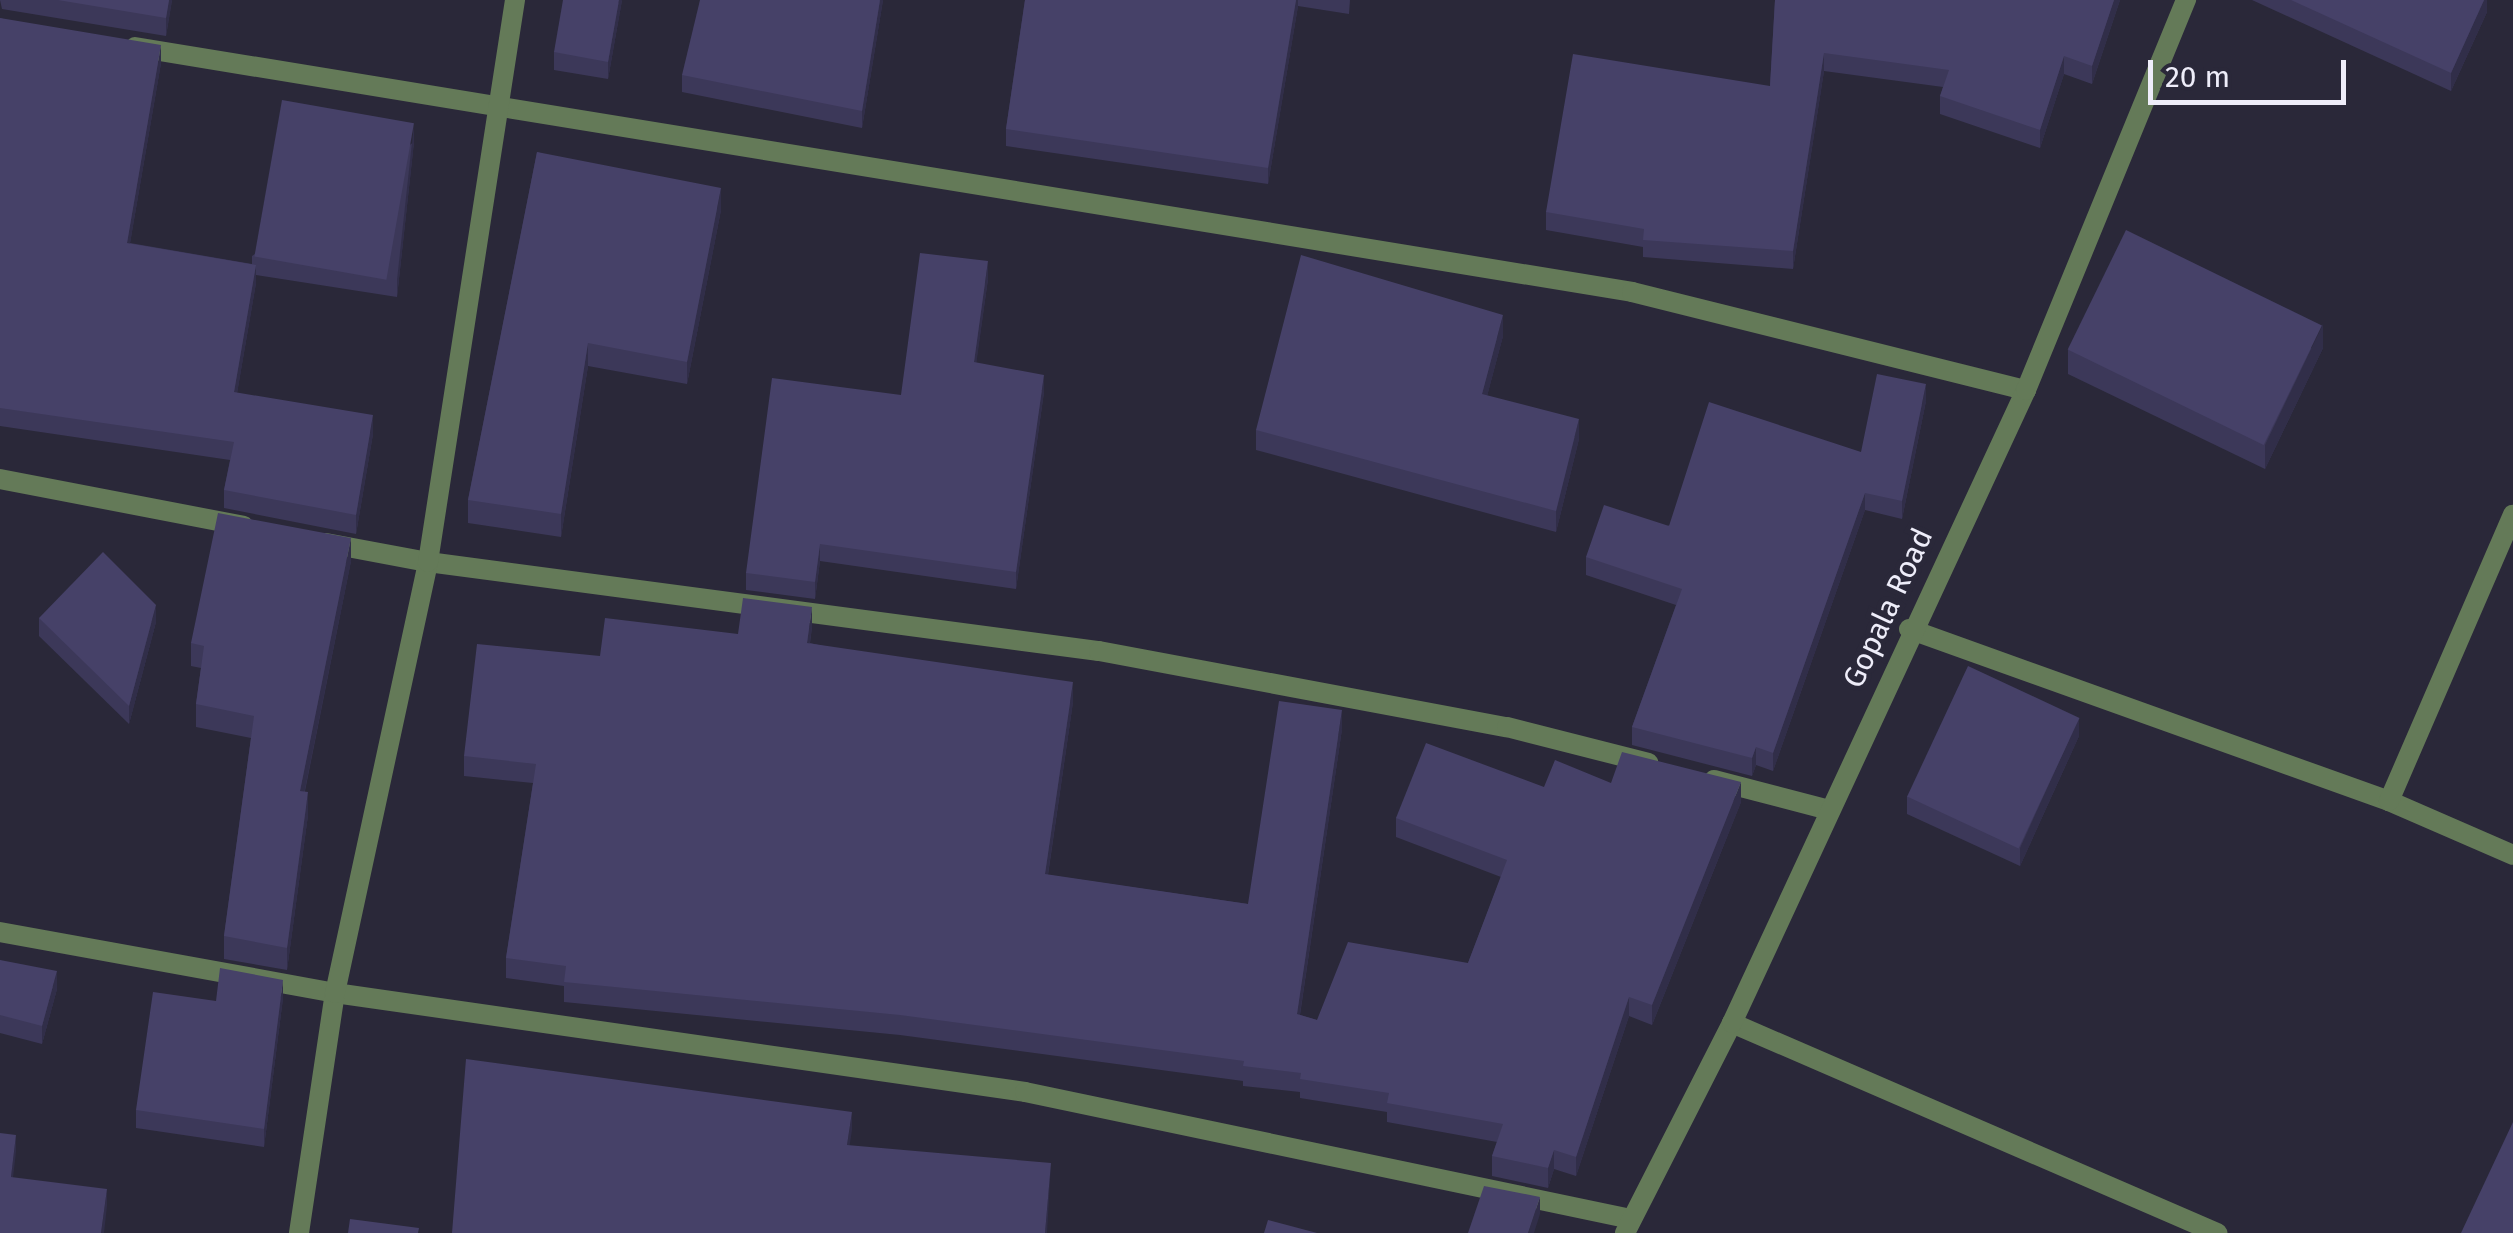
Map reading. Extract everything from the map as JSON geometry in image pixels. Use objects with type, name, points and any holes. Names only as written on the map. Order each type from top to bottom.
[{"type":"street","points":[[299,1233],[335,993],[428,562],[464,303],[502,111],[515,0]]},
{"type":"street","name":"Gopala Road","points":[[1628,1226],[1732,1023],[1910,630],[2026,390],[2186,0]]},
{"type":"street","points":[[116,43],[502,111],[1632,292],[2026,390]]},
{"type":"street","points":[[0,479],[272,532]]},
{"type":"street","points":[[2389,801],[2513,515]]},
{"type":"street","points":[[311,540],[428,562],[1100,650],[1507,727],[1829,810]]},
{"type":"street","points":[[1910,630],[2389,801],[2513,855]]},
{"type":"street","points":[[0,932],[335,993],[1025,1092],[1628,1226]]},
{"type":"street","points":[[1732,1023],[2217,1233]]},
{"type":"building","points":[[58,0],[169,0],[166,18]]},
{"type":"building","points":[[563,0],[619,0],[608,62],[554,52]]},
{"type":"building","points":[[700,0],[880,0],[862,111],[682,75]]},
{"type":"building","points":[[1025,0],[1296,0],[1268,168],[1006,129]]},
{"type":"building","points":[[1775,0],[2114,0],[2092,66],[2064,56],[2040,130],[1940,96],[1949,70],[1824,53],[1793,251],[1643,240],[1644,229],[1546,212],[1573,54],[1770,86]]},
{"type":"building","points":[[2291,0],[2484,0],[2451,73]]},
{"type":"building","points":[[0,18],[161,45],[127,243],[256,265],[234,392],[373,415],[356,515],[224,490],[234,442],[0,408]]},
{"type":"building","points":[[282,100],[414,123],[386,280],[254,257]]},
{"type":"building","points":[[537,152],[721,188],[687,362],[588,343],[561,514],[468,500]]},
{"type":"building","points":[[2126,230],[2322,326],[2264,445],[2068,350]]},
{"type":"building","points":[[920,253],[988,261],[974,362],[1044,375],[1016,572],[820,544],[815,582],[746,573],[772,378],[901,395]]},
{"type":"building","points":[[1301,255],[1503,315],[1482,394],[1579,419],[1556,511],[1256,430]]},
{"type":"building","points":[[1877,374],[1926,384],[1902,501],[1865,493],[1773,753],[1756,747],[1752,758],[1632,727],[1682,589],[1586,557],[1604,505],[1669,526],[1709,402],[1861,452]]},
{"type":"building","points":[[218,513],[351,538],[300,791],[308,792],[287,948],[224,936],[254,716],[196,704],[204,646],[191,643]]},
{"type":"building","points":[[103,552],[156,605],[129,706],[39,618]]},
{"type":"building","points":[[743,598],[812,607],[807,643],[1073,682],[1045,874],[1248,904],[1279,701],[1342,710],[1297,1014],[1317,1020],[1348,942],[1468,963],[1507,860],[1396,818],[1426,743],[1544,787],[1555,760],[1611,783],[1622,752],[1741,782],[1652,1005],[1629,997],[1576,1157],[1554,1150],[1548,1168],[1492,1156],[1503,1124],[1387,1103],[1389,1093],[1300,1079],[1301,1073],[1243,1066],[1244,1061],[900,1015],[564,982],[566,966],[506,958],[536,764],[464,756],[477,644],[600,656],[605,618],[738,634]]},
{"type":"building","points":[[1968,666],[2079,718],[2019,848],[1907,797]]},
{"type":"building","points":[[0,960],[57,971],[42,1026],[0,1015]]},
{"type":"building","points":[[220,968],[283,980],[264,1129],[136,1110],[153,992],[216,1001]]},
{"type":"building","points":[[466,1059],[852,1112],[847,1145],[1051,1163],[1045,1233],[452,1233]]},
{"type":"building","points":[[2513,1122],[2513,1233],[2461,1233]]},
{"type":"building","points":[[0,1133],[16,1135],[11,1177],[107,1189],[101,1233],[0,1233]]},
{"type":"building","points":[[1484,1186],[1540,1197],[1528,1233],[1468,1233]]},
{"type":"building","points":[[350,1219],[419,1228],[418,1233],[348,1233]]},
{"type":"building","points":[[1268,1220],[1317,1233],[1264,1233]]}]
